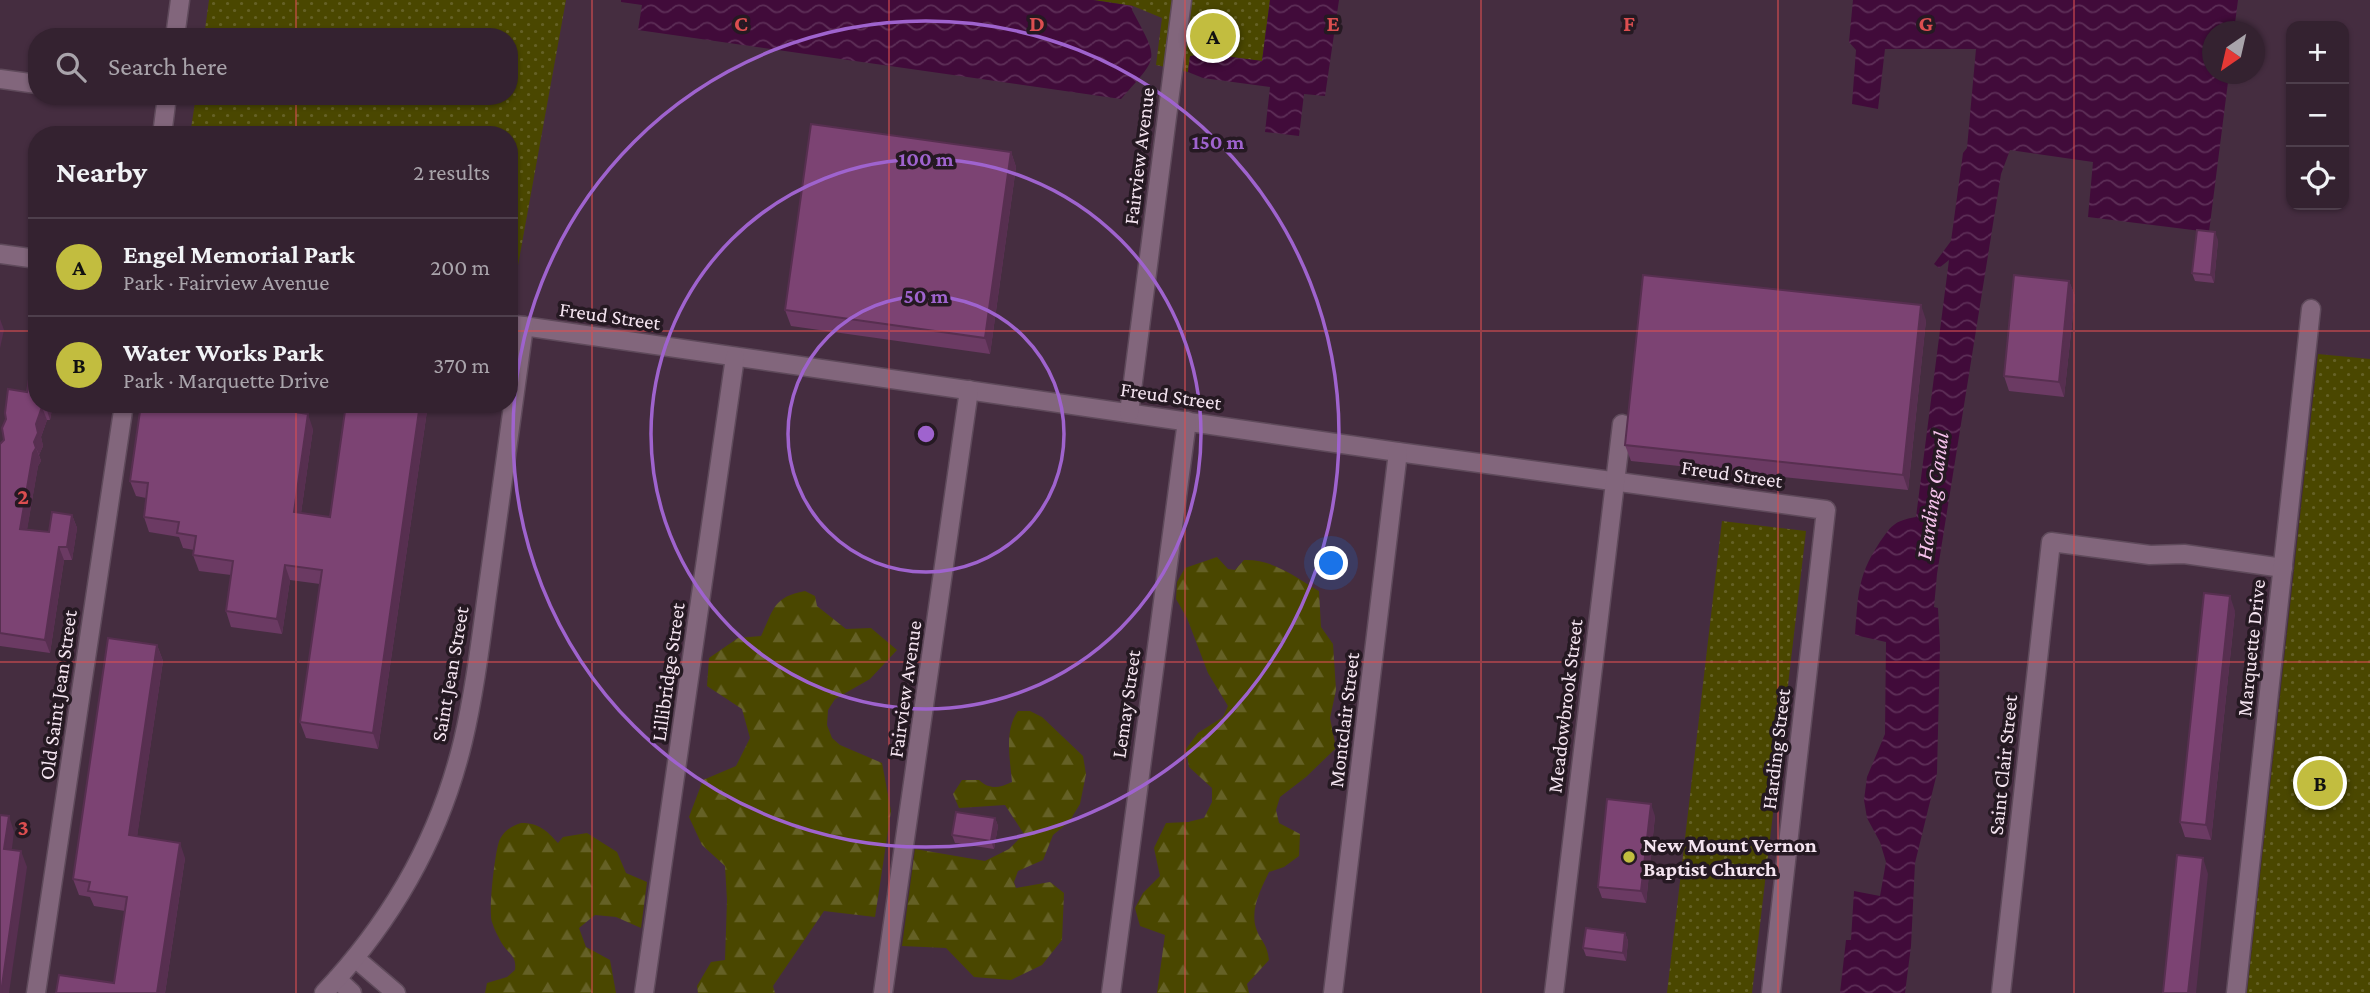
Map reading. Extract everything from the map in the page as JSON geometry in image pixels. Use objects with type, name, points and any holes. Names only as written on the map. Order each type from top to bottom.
[{"type":"street","points":[[176,28],[180,0]]},
{"type":"street","name":"Fairview Avenue","points":[[1129,413],[1182,0]]},
{"type":"street","points":[[0,79],[28,83]]},
{"type":"street","points":[[163,126],[166,105]]},
{"type":"street","points":[[0,254],[28,258]]},
{"type":"street","name":"Marquette Drive","points":[[2236,993],[2311,309]]},
{"type":"street","name":"Freud Street","points":[[518,325],[1398,452],[1826,510]]},
{"type":"street","name":"Lillibridge Street","points":[[644,993],[735,357]]},
{"type":"street","name":"Fairview Avenue","points":[[883,993],[969,390]]},
{"type":"street","name":"Old Saint Jean Street","points":[[36,993],[123,413]]},
{"type":"street","name":"Saint Jean Street","points":[[324,993],[376,933],[411,877],[443,809],[463,740],[477,666],[507,413]]},
{"type":"street","name":"Lemay Street","points":[[1111,993],[1187,421]]},
{"type":"street","name":"Meadowbrook Street","points":[[1554,993],[1622,424]]},
{"type":"street","name":"Montclair Street","points":[[1333,993],[1398,452]]},
{"type":"street","name":"Harding Street","points":[[1771,993],[1826,510]]},
{"type":"street","name":"Saint Clair Street","points":[[2001,993],[2051,541],[2150,555],[2184,554],[2283,568]]},
{"type":"street","points":[[355,958],[396,993]]},
{"type":"street","points":[[337,979],[352,993]]},
{"type":"green space","points":[[209,0],[566,0],[518,265],[518,126],[191,126],[195,105],[518,105],[518,28],[205,28]]},
{"type":"green space","points":[[1093,0],[1270,0],[1262,61],[1207,54],[1190,56],[1188,72],[1156,65],[1162,18],[1133,6]]},
{"type":"green space","points":[[2318,354],[2370,359],[2370,993],[2247,993]]},
{"type":"green space","points":[[1722,521],[1806,531],[1752,993],[1667,993]]},
{"type":"green space","points":[[1217,557],[1228,569],[1235,570],[1244,560],[1265,562],[1319,591],[1321,627],[1333,644],[1336,690],[1330,718],[1336,748],[1280,797],[1276,810],[1279,823],[1300,834],[1299,856],[1284,867],[1269,872],[1260,892],[1254,914],[1269,960],[1247,984],[1249,993],[1157,993],[1165,935],[1140,926],[1135,908],[1143,893],[1160,876],[1154,848],[1166,823],[1204,818],[1212,802],[1212,788],[1189,767],[1186,749],[1198,733],[1223,717],[1228,706],[1208,673],[1187,618],[1176,599],[1177,582],[1185,568]]},
{"type":"green space","points":[[805,591],[815,596],[817,606],[846,629],[871,628],[897,650],[870,679],[835,699],[828,710],[827,725],[832,738],[840,745],[882,763],[891,811],[875,917],[824,911],[773,986],[775,993],[698,993],[697,986],[711,962],[725,960],[727,900],[725,866],[702,845],[689,817],[703,780],[736,766],[750,738],[742,709],[707,686],[709,658],[738,638],[761,636],[772,611],[780,601]]},
{"type":"green space","points":[[1018,711],[1030,711],[1042,717],[1083,756],[1086,774],[1080,804],[1069,822],[1053,835],[1043,860],[1018,871],[1014,882],[1016,888],[1050,882],[1064,893],[1062,940],[1042,965],[1011,980],[974,977],[946,948],[902,946],[915,849],[985,861],[1009,849],[1024,834],[1005,805],[959,808],[953,794],[962,780],[979,780],[995,787],[1012,782],[1009,736]]},
{"type":"green space","points":[[521,823],[542,828],[558,843],[563,837],[587,833],[617,852],[626,873],[647,882],[641,928],[616,917],[595,915],[579,928],[586,947],[610,960],[616,993],[485,993],[487,983],[507,977],[515,970],[513,958],[493,925],[491,906],[494,867],[500,839],[509,829]]},
{"type":"water","points":[[621,0],[1093,0],[1133,6],[1132,10],[1151,49],[1151,57],[1143,74],[1121,99],[638,30],[642,5]]},
{"type":"water","points":[[1270,0],[1339,0],[1325,96],[1304,94],[1299,136],[1265,132],[1270,87],[1203,78],[1188,72],[1190,56],[1208,54],[1262,61]]},
{"type":"water","name":"Harding Canal","points":[[1853,0],[2238,0],[2235,21],[2202,21],[2202,84],[2228,84],[2209,232],[2088,217],[2093,162],[2010,150],[2001,174],[1937,574],[1934,607],[1938,608],[1940,646],[1937,773],[1915,863],[1911,946],[1905,993],[1840,993],[1846,940],[1851,940],[1854,891],[1880,896],[1886,862],[1880,842],[1867,818],[1864,800],[1867,777],[1885,734],[1886,642],[1855,635],[1862,578],[1871,557],[1893,525],[1916,517],[1949,260],[1939,268],[1934,264],[1951,241],[1963,153],[1967,148],[1976,49],[1885,49],[1878,109],[1852,104],[1856,50],[1849,42]]},
{"type":"building","points":[[811,124],[1011,152],[985,338],[785,310]]},
{"type":"building","points":[[2197,230],[2215,232],[2211,275],[2192,273]]},
{"type":"building","points":[[1643,275],[1921,305],[1903,475],[1625,445]]},
{"type":"building","points":[[2014,275],[2069,281],[2059,382],[2004,376]]},
{"type":"building","points":[[28,385],[28,413],[40,413],[20,529],[49,532],[52,512],[72,515],[67,547],[59,547],[45,640],[0,633],[0,444],[4,440],[2,428],[6,419],[8,389],[27,392]]},
{"type":"building","points":[[140,413],[308,414],[294,512],[330,517],[345,413],[419,413],[373,733],[300,722],[322,570],[285,565],[277,619],[226,611],[233,561],[193,555],[196,536],[177,533],[179,522],[144,517],[148,483],[130,481]]},
{"type":"building","points":[[2204,593],[2230,596],[2206,825],[2180,822]]},
{"type":"building","points":[[108,638],[157,645],[129,835],[180,843],[157,993],[56,993],[59,975],[114,983],[127,897],[88,891],[90,882],[73,879]]},
{"type":"building","name":"New Mount Vernon Baptist Church","points":[[1607,799],[1651,804],[1641,891],[1598,887]]},
{"type":"building","points":[[956,812],[995,818],[991,841],[952,835]]},
{"type":"building","points":[[0,815],[9,816],[4,849],[21,851],[1,993],[0,993]]},
{"type":"building","points":[[2177,855],[2203,858],[2188,993],[2163,993]]},
{"type":"building","points":[[1586,928],[1625,933],[1623,953],[1583,948]]},
{"type":"place","name":"Engel Memorial Park","points":[[1213,36]]},
{"type":"place","name":"Water Works Park","points":[[2320,783]]},
{"type":"place","name":"New Mount Vernon Baptist Church","points":[[1629,857]]}]
